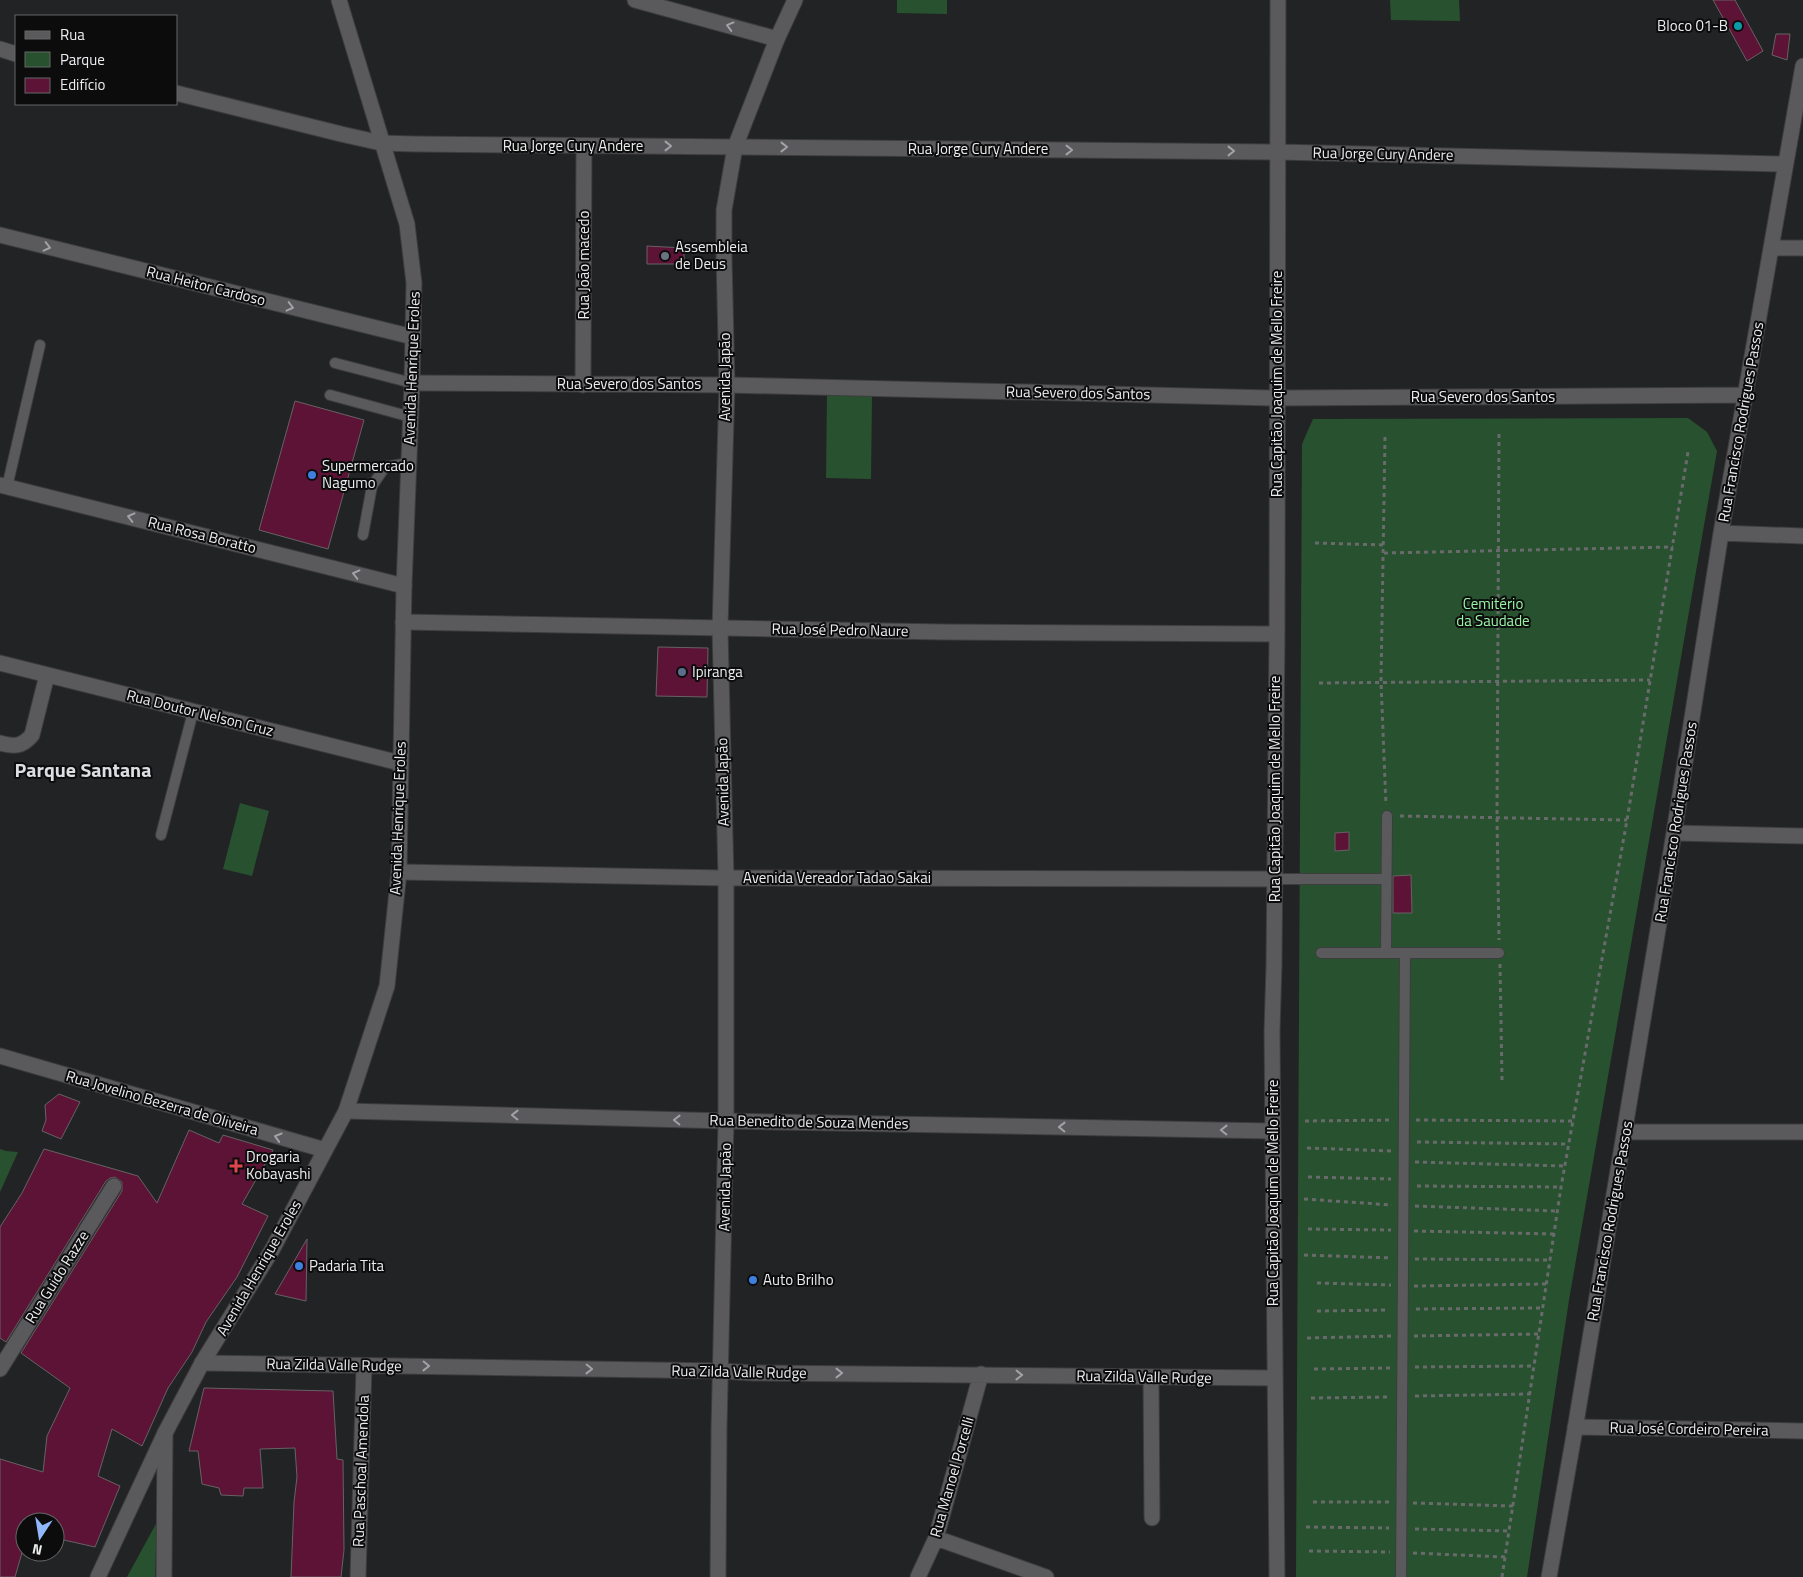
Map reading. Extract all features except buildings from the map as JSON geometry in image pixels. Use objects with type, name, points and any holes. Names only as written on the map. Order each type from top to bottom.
[{"type":"street","name":"Avenida Henrique Eroles","points":[[98,1577],[165,1433],[202,1363],[272,1250],[346,1111],[387,986],[399,872],[403,622],[414,284],[407,224],[339,0]]},
{"type":"street","points":[[634,0],[777,39]]},
{"type":"street","name":"Avenida Japão","points":[[718,1577],[726,1121],[726,878],[720,628],[727,384],[724,210],[735,147],[777,39],[795,0]]},
{"type":"street","name":"Rua Capitão Joaquim de Mello Freire","points":[[1277,1577],[1272,1032],[1277,634],[1278,0]]},
{"type":"street","points":[[0,50],[15,54]]},
{"type":"street","name":"Rua Francisco Rodrigues Passos","points":[[1549,1577],[1625,1132],[1744,395],[1772,248],[1785,164],[1800,101],[1803,66]]},
{"type":"street","name":"Rua Jorge Cury Andere","points":[[178,93],[382,143],[1278,152],[1785,164]]},
{"type":"street","name":"Rua João macedo","points":[[583,384],[584,146]]},
{"type":"street","name":"Rua Heitor Cardoso","points":[[0,235],[413,337]]},
{"type":"street","points":[[1772,248],[1803,248]]},
{"type":"street","name":"Rua Severo dos Santos","points":[[412,383],[727,384],[1277,398],[1744,395]]},
{"type":"street","name":"Rua Rosa Boratto","points":[[4,486],[404,586]]},
{"type":"street","points":[[1721,533],[1803,536]]},
{"type":"street","name":"Rua José Pedro Naure","points":[[403,622],[720,628],[1277,634]]},
{"type":"street","name":"Rua Doutor Nelson Cruz","points":[[0,664],[400,763]]},
{"type":"street","points":[[0,743],[10,746],[19,745],[26,742],[32,735],[47,675]]},
{"type":"street","points":[[1674,833],[1803,836]]},
{"type":"street","name":"Avenida Vereador Tadao Sakai","points":[[399,872],[726,878],[1275,879]]},
{"type":"street","name":"Rua Jovelino Bezerra de Oliveira","points":[[0,1056],[325,1150]]},
{"type":"street","name":"Rua Benedito de Souza Mendes","points":[[346,1111],[726,1121],[1273,1131]]},
{"type":"street","points":[[1625,1132],[1803,1132]]},
{"type":"street","name":"Rua Guido Razze","points":[[0,1369],[114,1186]]},
{"type":"street","name":"Rua Zilda Valle Rudge","points":[[202,1363],[754,1373],[1275,1378]]},
{"type":"street","name":"Rua Paschoal Amendola","points":[[358,1577],[364,1366]]},
{"type":"street","name":"Rua Manoel Porcelli","points":[[918,1577],[936,1538],[981,1374]]},
{"type":"street","points":[[1151,1377],[1152,1518]]},
{"type":"street","name":"Rua José Cordeiro Pereira","points":[[1575,1427],[1803,1431]]},
{"type":"street","points":[[164,1577],[165,1433]]},
{"type":"street","points":[[936,1538],[1046,1577]]},
{"type":"lane","points":[[4,486],[40,345]]},
{"type":"lane","points":[[335,363],[412,383]]},
{"type":"lane","points":[[330,395],[411,417]]},
{"type":"lane","points":[[363,535],[372,486],[385,467],[409,463]]},
{"type":"lane","points":[[161,835],[193,712]]},
{"type":"lane","points":[[1386,952],[1387,816]]},
{"type":"lane","points":[[1275,879],[1386,879]]},
{"type":"lane","points":[[1321,953],[1499,953]]},
{"type":"lane","points":[[1401,1577],[1405,953]]},
{"type":"path","points":[[1497,817],[1499,434]]},
{"type":"path","points":[[1385,437],[1381,682],[1387,816],[1627,820]]},
{"type":"path","points":[[1502,1577],[1564,1166],[1627,820],[1688,452]]},
{"type":"path","points":[[1315,543],[1384,545]]},
{"type":"path","points":[[1384,553],[1673,547]]},
{"type":"path","points":[[1319,683],[1650,680]]},
{"type":"path","points":[[1305,1122],[1404,1120],[1573,1121]]},
{"type":"path","points":[[1404,1152],[1568,1144]]},
{"type":"path","points":[[1307,1148],[1404,1152],[1564,1166]]},
{"type":"path","points":[[1308,1176],[1404,1183],[1561,1187]]},
{"type":"path","points":[[1304,1199],[1404,1206],[1557,1211]]},
{"type":"path","points":[[1308,1229],[1554,1234]]},
{"type":"path","points":[[1304,1255],[1550,1260]]},
{"type":"path","points":[[1317,1283],[1403,1286],[1546,1284]]},
{"type":"path","points":[[1318,1311],[1542,1308]]},
{"type":"path","points":[[1307,1338],[1539,1334]]},
{"type":"path","points":[[1314,1369],[1534,1366]]},
{"type":"path","points":[[1311,1398],[1530,1394]]},
{"type":"green space","points":[[897,0],[947,0],[947,14],[897,13]]},
{"type":"green space","points":[[1390,0],[1459,0],[1460,21],[1391,20]]},
{"type":"green space","points":[[827,395],[872,396],[871,479],[826,478]]},
{"type":"green space","name":"Cemitério da Saudade","points":[[1688,418],[1707,432],[1717,451],[1569,1300],[1527,1577],[1296,1577],[1302,444],[1313,419]]},
{"type":"green space","points":[[240,803],[269,811],[252,876],[223,869]]},
{"type":"green space","points":[[0,1149],[18,1152],[0,1192]]},
{"type":"green space","points":[[157,1522],[155,1577],[127,1577]]},
{"type":"place","name":"Bloco 01-B","points":[[1738,26]]},
{"type":"place","name":"Assembleia de Deus","points":[[665,256]]},
{"type":"place","name":"Supermercado Nagumo","points":[[312,475]]},
{"type":"place","name":"Ipiranga","points":[[682,672]]},
{"type":"place","name":"Drogaria Kobayashi","points":[[236,1166]]},
{"type":"place","name":"Padaria Tita","points":[[299,1266]]},
{"type":"place","name":"Auto Brilho","points":[[753,1280]]},
{"type":"district","name":"Parque Santana","points":[[83,770]]}]
